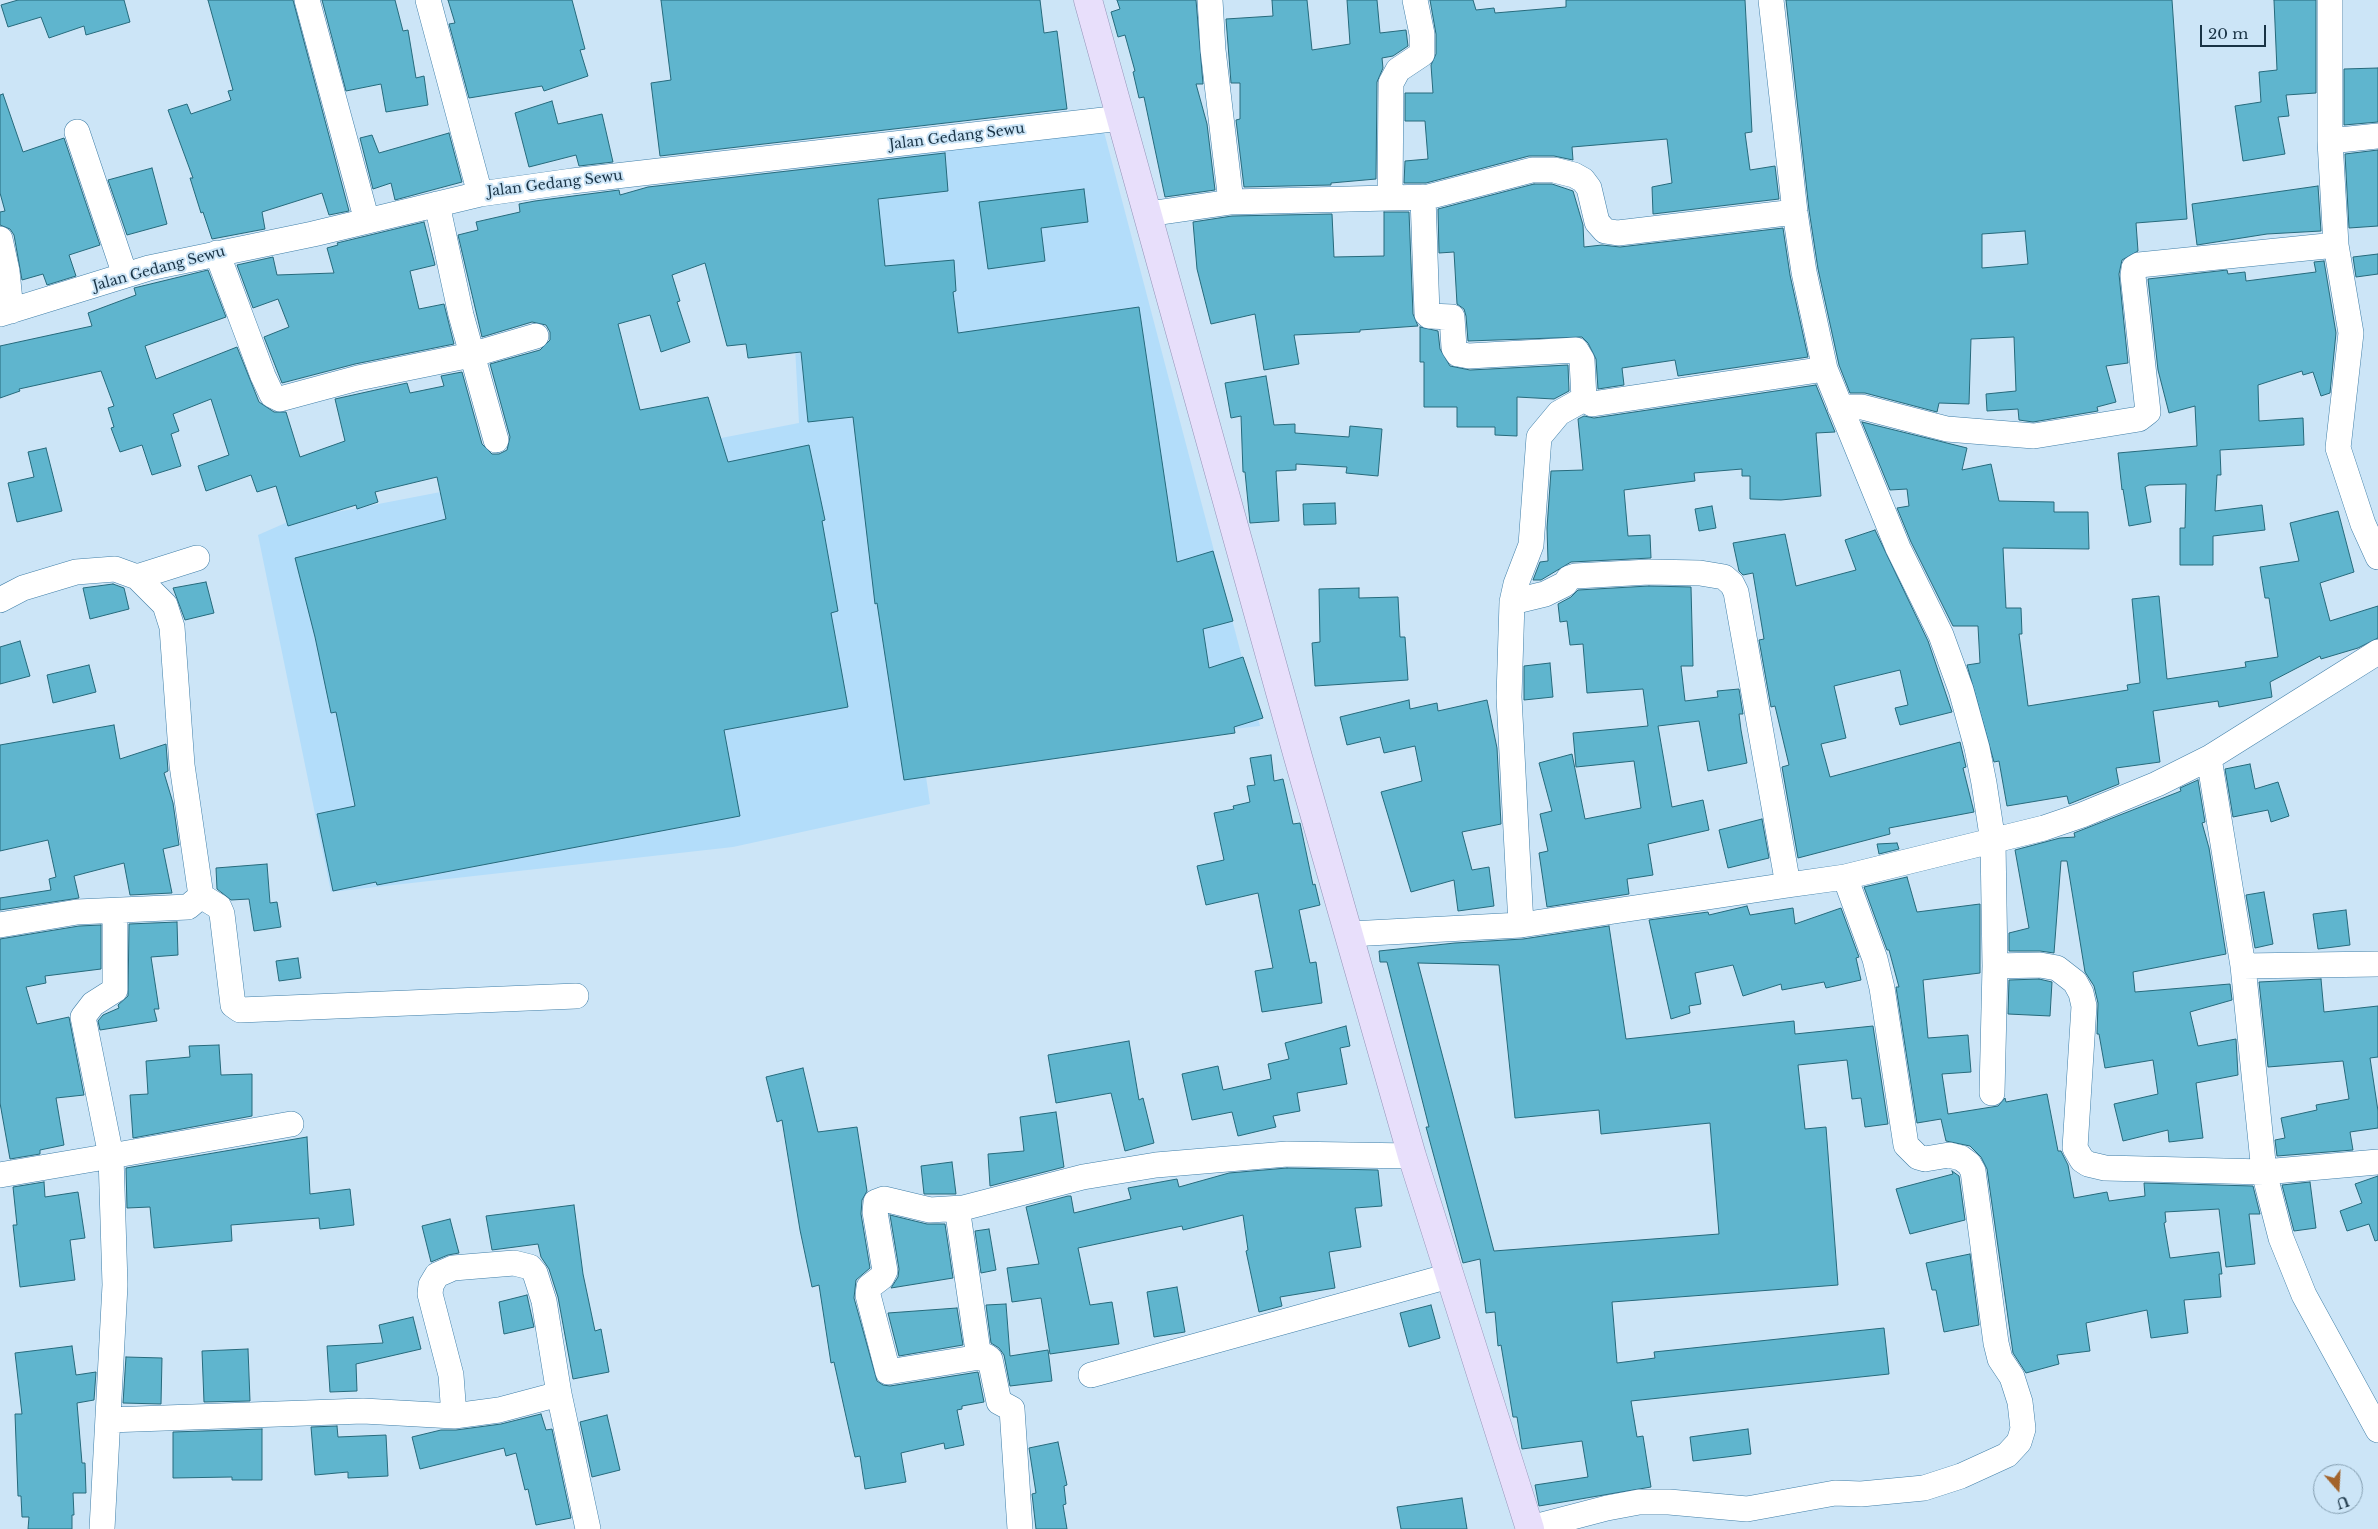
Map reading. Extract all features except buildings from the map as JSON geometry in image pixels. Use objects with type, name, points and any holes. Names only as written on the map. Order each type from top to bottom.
[{"type":"main road","points":[[1088,0],[1295,748],[1350,934],[1412,1156],[1530,1529]]},
{"type":"street","points":[[307,0],[367,221]]},
{"type":"street","points":[[428,0],[480,194]]},
{"type":"street","points":[[1210,0],[1213,50],[1231,202]]},
{"type":"street","points":[[1390,198],[1391,84],[1398,70],[1422,54],[1422,34],[1415,0]]},
{"type":"street","points":[[1770,0],[1795,212],[1804,272],[1825,368],[1898,548],[1941,635],[1958,681],[1982,774],[1993,842],[1996,966],[1992,1094]]},
{"type":"street","points":[[2330,0],[2330,141],[2336,245],[2351,333],[2338,448],[2363,524],[2378,557]]},
{"type":"street","name":"Jalan Gedang Sewu","points":[[5,312],[125,275],[480,194],[572,181],[1121,118]]},
{"type":"street","points":[[77,132],[125,275]]},
{"type":"street","points":[[2330,141],[2378,136]]},
{"type":"street","points":[[1148,214],[1231,202],[1423,197],[1532,170],[1554,170],[1574,175],[1589,188],[1596,222],[1605,231],[1618,233],[1795,212]]},
{"type":"street","points":[[1423,197],[1427,314],[1429,316],[1452,317],[1454,348],[1458,354],[1470,356],[1576,350],[1582,360],[1584,399]]},
{"type":"street","points":[[437,204],[471,355],[496,440]]},
{"type":"street","points":[[0,239],[7,271],[5,312]]},
{"type":"street","points":[[1840,407],[1862,407],[1947,429],[2034,436],[2139,419],[2148,412],[2133,276],[2134,268],[2139,265],[2336,245]]},
{"type":"street","points":[[217,253],[263,376],[276,398],[284,399],[358,378],[471,355],[536,336]]},
{"type":"street","points":[[1584,399],[1592,404],[1825,368]]},
{"type":"street","points":[[1521,925],[1509,697],[1512,602],[1516,584],[1532,545],[1539,437],[1558,413],[1584,399]]},
{"type":"street","points":[[137,577],[197,558]]},
{"type":"street","points":[[0,600],[23,588],[76,572],[115,569],[137,577],[164,605],[172,627],[182,764],[201,896]]},
{"type":"street","points":[[1512,602],[1545,594],[1565,584],[1568,578],[1575,576],[1649,572],[1700,573],[1724,577],[1732,584],[1736,592],[1788,885]]},
{"type":"street","points":[[1350,934],[1521,925],[1845,877],[1993,842],[2082,816],[2157,784],[2209,758],[2378,652]]},
{"type":"street","points":[[2209,758],[2243,966],[2264,1172],[2281,1238],[2304,1295],[2378,1430]]},
{"type":"street","points":[[1530,1529],[1606,1508],[1639,1502],[1669,1502],[1747,1510],[1835,1493],[1870,1493],[1924,1488],[1961,1476],[2008,1455],[2019,1442],[2023,1429],[2020,1402],[2012,1377],[2000,1359],[1996,1343],[1973,1171],[1969,1164],[1960,1158],[1949,1154],[1925,1159],[1918,1157],[1906,1145],[1882,988],[1875,958],[1845,877]]},
{"type":"street","points":[[0,925],[77,912],[188,906],[201,896]]},
{"type":"street","points":[[201,896],[219,907],[222,914],[233,1006],[240,1010],[576,996]]},
{"type":"street","points":[[102,1529],[115,1285],[110,1156],[83,1017],[93,1004],[115,990],[115,910]]},
{"type":"street","points":[[2243,966],[2378,964]]},
{"type":"street","points":[[1996,966],[2040,965],[2056,968],[2075,982],[2081,993],[2084,1006],[2076,1148],[2082,1160],[2088,1164],[2105,1168],[2264,1172],[2378,1162]]},
{"type":"street","points":[[0,1175],[291,1124]]},
{"type":"street","points":[[1020,1529],[1012,1408],[999,1402],[990,1359],[986,1356],[888,1372],[868,1295],[868,1287],[882,1277],[885,1272],[875,1212],[878,1200],[884,1199],[924,1210],[963,1208],[1083,1177],[1156,1165],[1287,1154],[1412,1156]]},
{"type":"street","points":[[963,1208],[958,1214],[979,1358]]},
{"type":"street","points":[[454,1416],[451,1375],[430,1290],[437,1275],[453,1268],[514,1263],[524,1264],[532,1269],[541,1287],[559,1394],[588,1529]]},
{"type":"street","points":[[1091,1375],[1450,1276]]},
{"type":"street","points":[[108,1420],[363,1411],[454,1416],[499,1410],[559,1394]]},
{"type":"shaded area","points":[[1103,128],[1260,726],[924,763],[930,804],[733,847],[331,892],[258,535],[290,521],[799,423],[786,173]]}]
